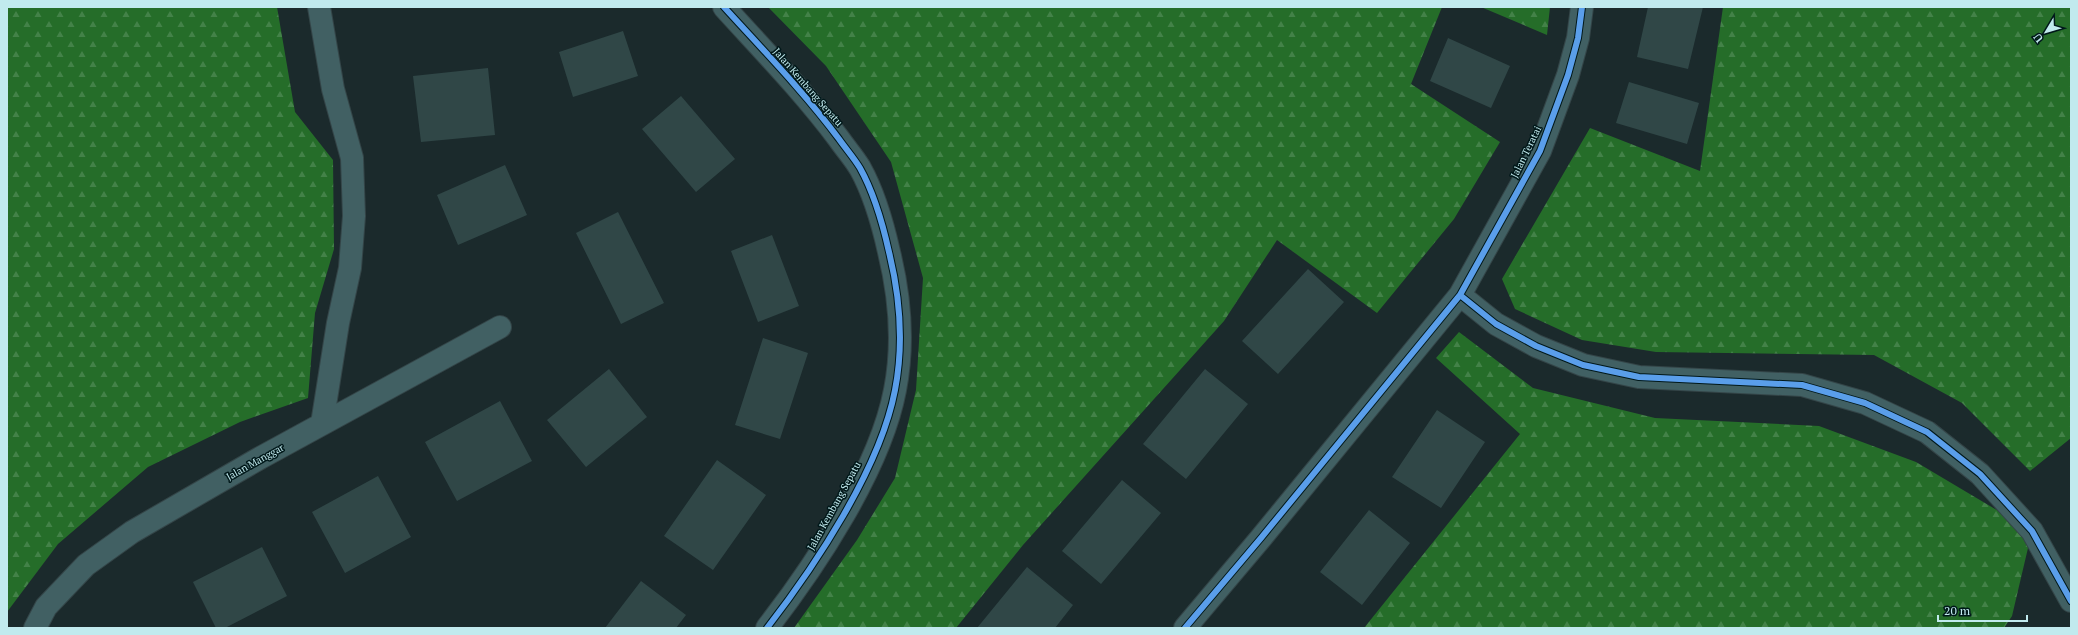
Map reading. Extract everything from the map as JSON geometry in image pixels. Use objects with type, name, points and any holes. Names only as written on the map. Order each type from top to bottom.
[{"type":"street","points":[[319,7],[333,89],[352,158],[354,216],[350,268],[338,323],[322,424]]},
{"type":"street","name":"Jalan Kembang Sepatu","points":[[724,7],[820,114],[860,168],[883,222],[894,271],[901,326],[895,390],[885,426],[868,466],[845,511],[799,587],[767,628]]},
{"type":"street","name":"Jalan Teratai","points":[[1185,628],[1261,538],[1460,295],[1540,151],[1568,75],[1578,38],[1582,7]]},
{"type":"street","points":[[1460,295],[1496,324],[1536,346],[1583,365],[1639,377],[1802,385],[1865,403],[1927,432],[1980,474],[2032,531],[2071,601]]},
{"type":"street","name":"Jalan Manggar","points":[[35,628],[46,607],[86,565],[126,536],[260,458],[500,327]]},
{"type":"green space","points":[[7,7],[277,7],[295,112],[333,160],[334,249],[315,313],[308,398],[240,422],[148,467],[58,544],[7,612]]},
{"type":"green space","points":[[768,7],[1442,7],[1411,84],[1500,142],[1454,219],[1377,313],[1277,240],[1224,321],[1023,545],[956,628],[794,628],[857,540],[895,478],[916,390],[923,278],[891,162],[826,66]]},
{"type":"green space","points":[[1481,7],[1550,7],[1547,35]]},
{"type":"green space","points":[[1723,7],[2071,7],[2071,438],[2030,471],[1962,403],[1874,355],[1656,352],[1582,340],[1515,309],[1502,279],[1590,128],[1700,171]]},
{"type":"green space","points":[[1459,332],[1533,388],[1655,418],[1819,426],[1916,462],[2032,531],[2012,616],[2004,628],[1364,628],[1520,434],[1436,358]]},
{"type":"building","points":[[1648,7],[1703,7],[1688,69],[1637,57]]},
{"type":"building","points":[[623,31],[638,76],[573,97],[559,52]]},
{"type":"building","points":[[1448,38],[1510,66],[1491,108],[1430,81]]},
{"type":"building","points":[[488,68],[495,135],[421,142],[413,76]]},
{"type":"building","points":[[1629,82],[1699,103],[1687,144],[1616,123]]},
{"type":"building","points":[[681,96],[735,159],[696,192],[642,129]]},
{"type":"building","points":[[505,165],[527,215],[458,245],[437,195]]},
{"type":"building","points":[[618,212],[664,303],[621,324],[576,233]]},
{"type":"building","points":[[772,235],[799,306],[758,322],[731,251]]},
{"type":"building","points":[[1308,269],[1344,302],[1278,374],[1242,341]]},
{"type":"building","points":[[763,338],[808,353],[780,439],[735,425]]},
{"type":"building","points":[[609,369],[647,417],[586,467],[547,420]]},
{"type":"building","points":[[1205,369],[1248,404],[1186,479],[1143,444]]},
{"type":"building","points":[[500,401],[532,461],[457,501],[425,442]]},
{"type":"building","points":[[1437,410],[1485,442],[1441,508],[1392,477]]},
{"type":"building","points":[[717,460],[766,495],[713,570],[664,536]]},
{"type":"building","points":[[378,476],[411,537],[345,573],[312,512]]},
{"type":"building","points":[[1122,480],[1161,513],[1101,584],[1062,551]]},
{"type":"building","points":[[1369,510],[1410,543],[1362,605],[1320,572]]},
{"type":"building","points":[[262,547],[287,596],[225,628],[216,628],[193,582]]},
{"type":"building","points":[[1027,567],[1073,605],[1055,628],[977,628]]},
{"type":"building","points":[[641,581],[686,615],[676,628],[605,628]]},
{"type":"cycle path","points":[[724,7],[812,105],[860,168],[874,198],[884,231],[893,269],[900,321],[898,373],[895,390],[887,420],[875,452],[861,484],[825,546],[767,628]]},
{"type":"cycle path","points":[[1185,628],[1261,538],[1460,295],[1540,151],[1568,75],[1578,38],[1582,7]]},
{"type":"cycle path","points":[[1460,295],[1496,324],[1536,346],[1583,365],[1639,377],[1802,385],[1865,403],[1927,432],[1980,474],[2032,531],[2071,601]]}]
